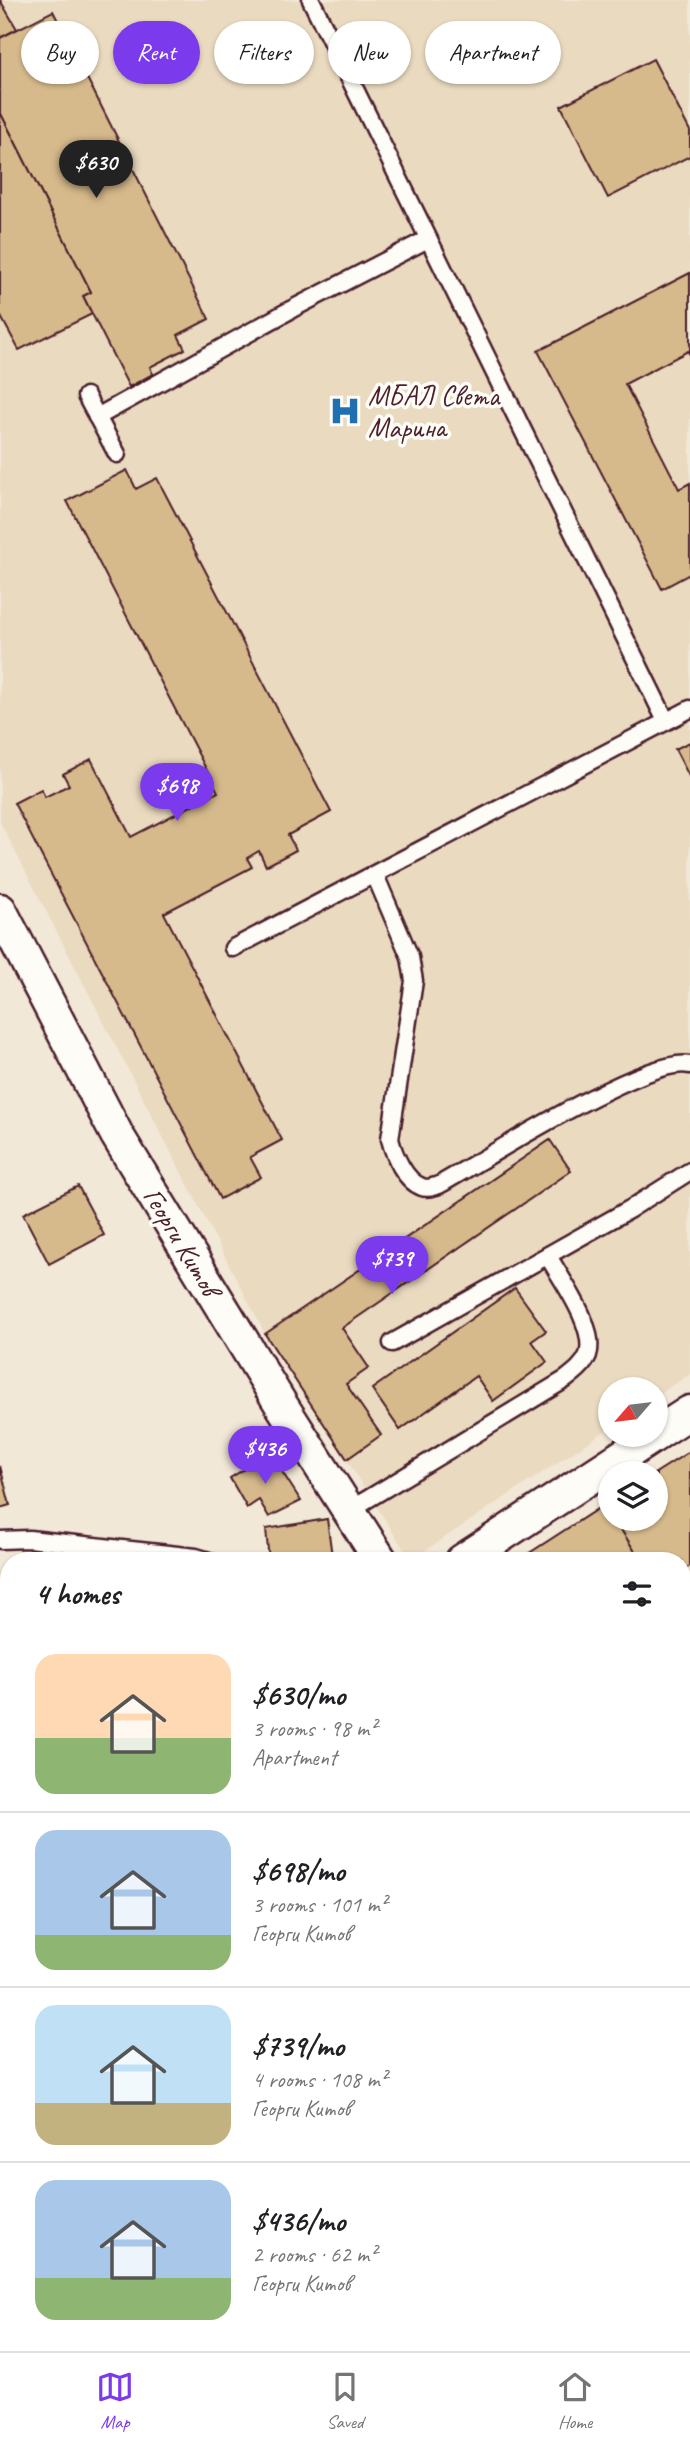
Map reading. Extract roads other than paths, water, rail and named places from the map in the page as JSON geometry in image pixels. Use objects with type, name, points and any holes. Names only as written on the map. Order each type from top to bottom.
[{"type":"street","name":"Георги Китов","points":[[0,910],[117,1135],[372,1552]]},
{"type":"street","points":[[668,1427],[690,1412]]},
{"type":"street","points":[[476,1552],[638,1447]]},
{"type":"lane","points":[[311,0],[666,721]]},
{"type":"lane","points":[[97,418],[292,309],[428,239]]},
{"type":"lane","points":[[86,396],[117,454]]},
{"type":"lane","points":[[233,948],[690,709]]},
{"type":"lane","points":[[375,875],[410,957],[414,981],[390,1139],[394,1153],[412,1182],[425,1188],[439,1185],[576,1105],[663,1066],[681,1063],[690,1065]]},
{"type":"lane","points":[[392,1343],[630,1209],[690,1171]]},
{"type":"lane","points":[[348,1511],[580,1368],[588,1353],[589,1336],[583,1318],[548,1255]]},
{"type":"lane","points":[[0,1540],[29,1539],[150,1552]]},
{"type":"place","name":"МБАЛ Света Марина","points":[[345,411]]}]
